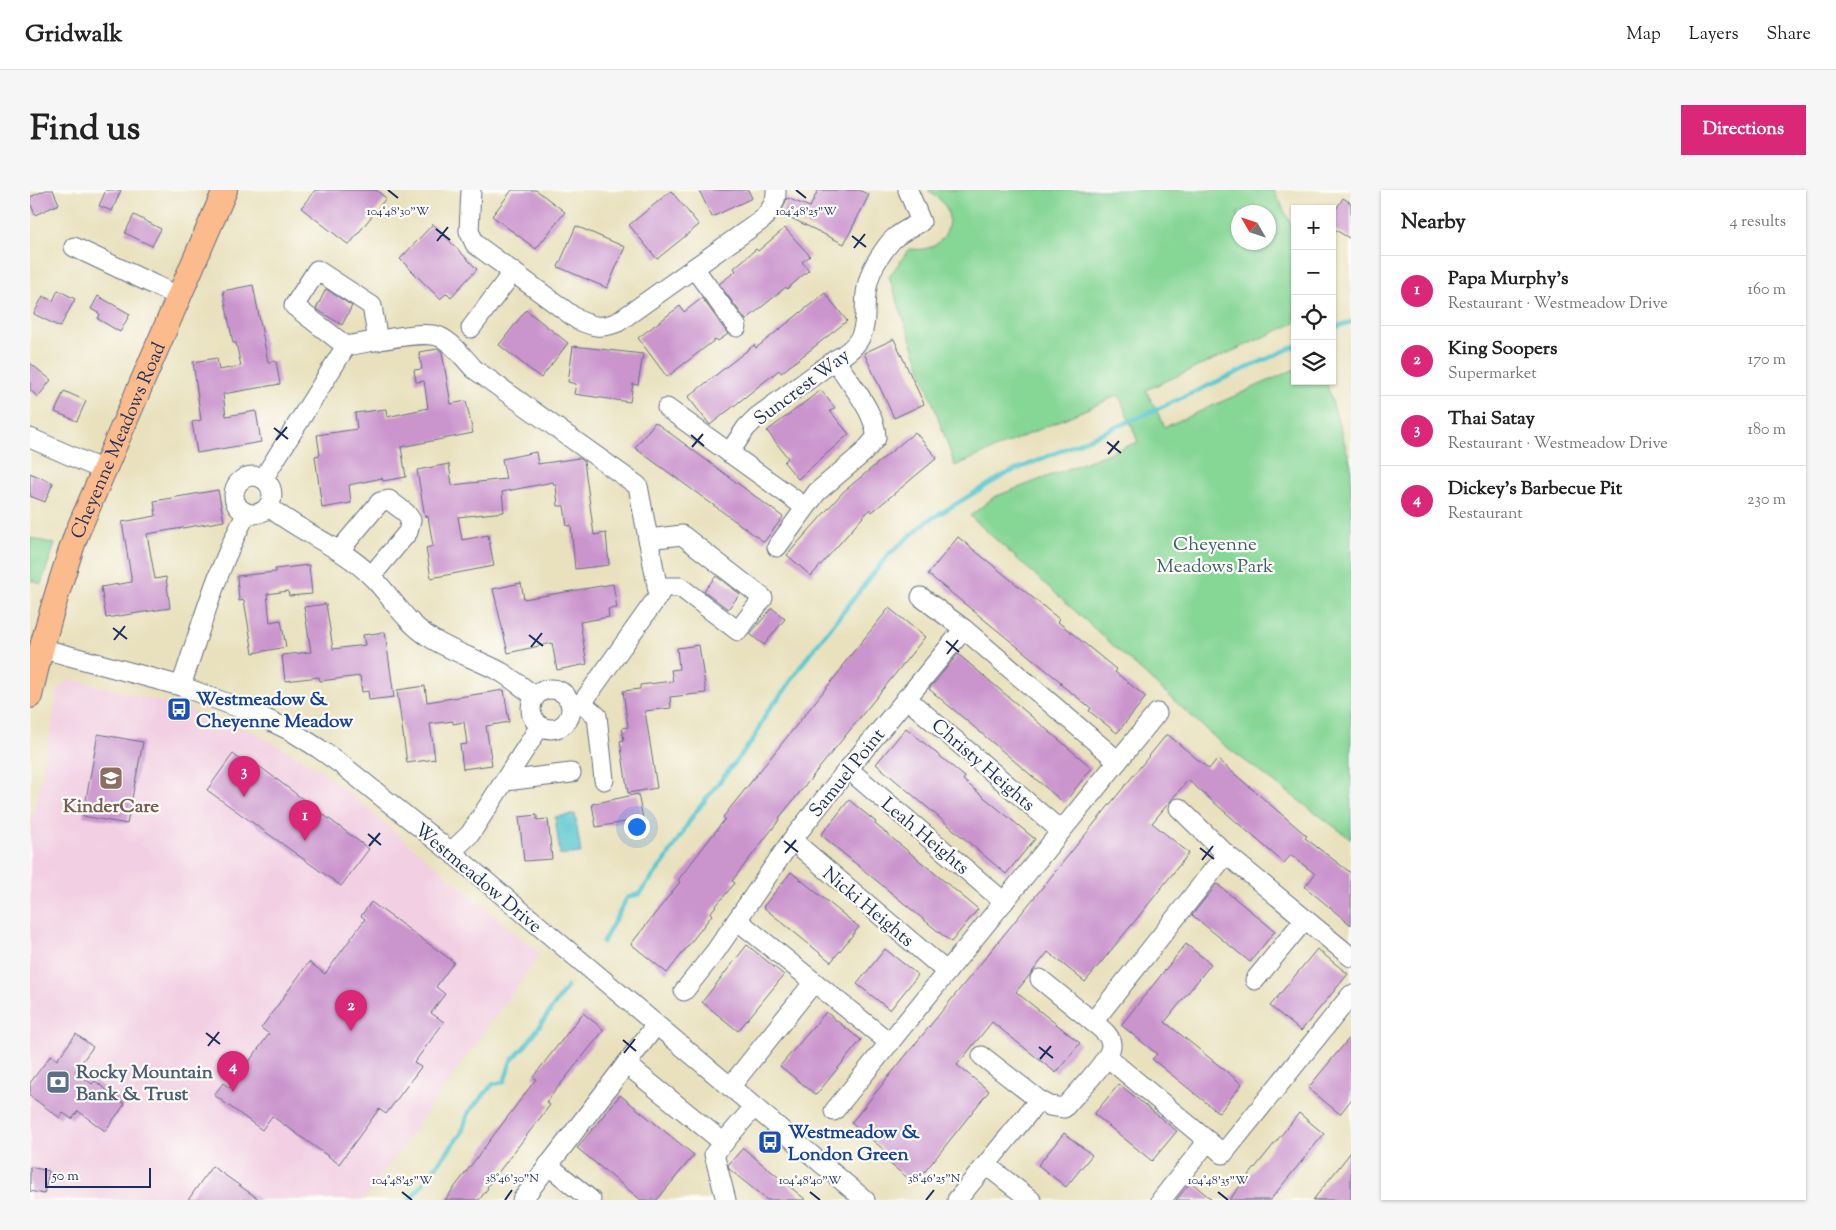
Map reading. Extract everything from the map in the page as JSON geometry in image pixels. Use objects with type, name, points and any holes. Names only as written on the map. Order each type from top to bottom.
[{"type":"main road","name":"Cheyenne Meadows Road","points":[[30,696],[40,648],[76,535],[225,190]]},
{"type":"street","points":[[471,190],[469,232],[475,244],[578,320],[591,326],[605,328],[618,322],[762,219],[771,209],[776,196],[776,190]]},
{"type":"street","name":"Suncrest Way","points":[[729,453],[746,428],[757,416],[835,360],[848,353],[858,342],[864,329],[868,283],[877,261],[895,237],[921,222],[908,190]]},
{"type":"street","points":[[74,247],[178,296]]},
{"type":"street","points":[[694,268],[737,327]]},
{"type":"street","points":[[378,341],[372,306],[317,270],[294,306],[346,346],[424,334],[440,337],[460,352],[474,369],[638,486],[659,595],[577,704],[562,726],[550,730],[540,726],[533,719],[531,706],[535,696],[543,690],[556,689],[577,704],[597,716],[604,780]]},
{"type":"street","points":[[471,328],[513,272]]},
{"type":"street","points":[[263,479],[346,346]]},
{"type":"street","points":[[776,547],[817,492],[862,453],[876,438],[876,428],[870,414],[835,360]]},
{"type":"street","points":[[667,408],[805,507]]},
{"type":"street","points":[[30,438],[103,470]]},
{"type":"street","points":[[250,476],[263,479],[271,489],[272,495],[268,506],[259,513],[247,513],[235,501],[235,488],[244,478],[250,476]]},
{"type":"street","points":[[339,550],[380,502],[389,500],[406,513],[410,520],[408,532],[371,576]]},
{"type":"street","points":[[268,506],[285,519],[339,550],[371,576],[407,620],[427,636],[448,649],[501,673],[535,696]]},
{"type":"street","points":[[181,686],[212,593],[247,513]]},
{"type":"street","points":[[648,539],[682,535],[763,598],[738,631],[680,587],[657,586]]},
{"type":"street","points":[[921,597],[964,629],[1118,761]]},
{"type":"street","name":"Samuel Point","points":[[684,991],[715,952],[792,840],[964,629]]},
{"type":"street","name":"Westmeadow Drive","points":[[40,648],[181,686],[258,715],[291,731],[342,764],[451,852],[865,1200]]},
{"type":"street","name":"Christy Heights","points":[[906,698],[1061,831]]},
{"type":"street","points":[[834,1111],[1157,713]]},
{"type":"street","points":[[451,852],[470,834],[540,726]]},
{"type":"street","name":"Leah Heights","points":[[848,769],[1004,902]]},
{"type":"street","points":[[505,782],[571,773]]},
{"type":"street","points":[[1179,808],[1226,854],[1351,956]]},
{"type":"street","name":"Nicki Heights","points":[[792,840],[947,972]]},
{"type":"street","points":[[1093,1022],[1226,854]]},
{"type":"street","points":[[1256,980],[1305,919]]},
{"type":"street","points":[[737,920],[890,1042]]},
{"type":"street","points":[[982,1056],[1039,1100],[1050,1106],[1064,1108],[1107,1058],[1111,1045],[1107,1034],[1040,979]]},
{"type":"street","points":[[730,1088],[814,982]]},
{"type":"street","points":[[1107,1058],[1223,1154],[1351,995]]},
{"type":"street","points":[[522,1200],[656,1025]]},
{"type":"street","points":[[626,1064],[724,1143]]},
{"type":"street","points":[[957,1200],[1039,1100]]},
{"type":"street","points":[[726,1200],[714,1154],[754,1107]]},
{"type":"street","points":[[1161,1200],[1208,1141]]},
{"type":"street","points":[[548,1165],[591,1200]]},
{"type":"street","points":[[986,1165],[1031,1200]]},
{"type":"shaded area","points":[[70,679],[185,708],[251,731],[321,770],[540,954],[364,1200],[30,1200],[30,833],[59,688]]},
{"type":"green space","name":"Cheyenne Meadows Park","points":[[928,190],[1274,190],[1291,224],[1291,325],[1146,390],[1165,427],[1291,371],[1291,385],[1327,385],[1351,465],[1351,839],[1221,743],[970,516],[994,497],[1138,442],[1119,395],[955,466],[889,277],[909,249],[932,247],[943,237],[947,231],[949,217],[941,201]]},
{"type":"green space","points":[[30,538],[55,544],[41,584],[30,580]]},
{"type":"water","points":[[575,814],[581,853],[560,855],[555,817]]},
{"type":"building","points":[[46,190],[53,190],[59,204],[35,215],[30,197]]},
{"type":"building","points":[[106,190],[121,190],[112,211],[99,206]]},
{"type":"building","points":[[315,190],[376,190],[386,198],[349,245],[301,208]]},
{"type":"building","points":[[512,190],[536,190],[565,212],[536,249],[492,216]]},
{"type":"building","points":[[699,190],[748,190],[752,198],[712,217]]},
{"type":"building","points":[[818,190],[859,190],[869,195],[844,244],[781,213],[787,198],[810,207]]},
{"type":"building","points":[[671,191],[699,225],[657,259],[629,225]]},
{"type":"building","points":[[1343,198],[1351,203],[1351,239],[1336,230],[1336,209]]},
{"type":"building","points":[[134,215],[161,229],[152,246],[125,233]]},
{"type":"building","points":[[433,224],[477,269],[451,297],[447,293],[440,299],[400,259]]},
{"type":"building","points":[[576,226],[625,247],[607,288],[558,267]]},
{"type":"building","points":[[785,228],[810,256],[802,262],[809,270],[746,320],[719,284],[736,271],[734,268],[756,249],[758,251]]},
{"type":"building","points":[[253,285],[268,362],[276,361],[280,384],[223,394],[226,416],[256,411],[261,442],[197,453],[192,422],[201,420],[193,362],[217,358],[219,370],[241,366],[236,343],[233,343],[223,291]]},
{"type":"building","points":[[326,289],[352,306],[342,325],[316,309]]},
{"type":"building","points":[[58,290],[75,299],[60,327],[34,314],[43,296],[53,301]]},
{"type":"building","points":[[825,293],[847,321],[781,373],[779,370],[710,425],[688,397],[754,345],[756,348]]},
{"type":"building","points":[[98,296],[130,314],[120,332],[98,319],[100,314],[91,309]]},
{"type":"building","points":[[702,298],[728,334],[718,341],[716,339],[667,377],[638,338],[680,306],[684,312]]},
{"type":"building","points":[[526,310],[568,343],[541,378],[499,345]]},
{"type":"building","points":[[894,339],[924,404],[894,418],[864,353]]},
{"type":"building","points":[[573,346],[643,354],[638,385],[633,384],[630,402],[574,394],[576,384],[568,382]]},
{"type":"building","points":[[438,349],[442,352],[451,404],[466,401],[473,433],[401,447],[406,477],[383,481],[382,478],[349,485],[351,503],[322,508],[315,456],[320,455],[317,435],[357,429],[355,413],[386,409],[387,417],[428,408],[424,381],[416,382],[414,370],[422,369],[419,352]]},
{"type":"building","points":[[30,363],[51,380],[38,397],[30,390]]},
{"type":"building","points":[[821,390],[835,408],[830,411],[849,434],[798,479],[784,462],[788,458],[767,431]]},
{"type":"building","points":[[64,391],[86,401],[77,421],[55,412]]},
{"type":"building","points":[[655,422],[783,517],[764,542],[635,448]]},
{"type":"building","points":[[915,432],[937,458],[872,512],[870,509],[811,576],[787,555],[843,492]]},
{"type":"building","points":[[536,452],[538,464],[579,458],[584,461],[594,535],[606,533],[609,565],[575,569],[571,525],[567,526],[564,506],[558,506],[556,485],[553,482],[502,492],[504,512],[458,517],[462,540],[488,535],[494,566],[431,578],[426,548],[433,546],[428,516],[425,517],[417,470],[449,464],[452,485],[506,479],[502,459]]},
{"type":"building","points":[[30,473],[53,483],[45,502],[30,496]]},
{"type":"building","points":[[218,490],[224,521],[147,534],[155,579],[166,577],[170,608],[106,618],[101,587],[132,582],[122,522],[156,516],[154,501]]},
{"type":"building","points":[[958,537],[1059,619],[1057,621],[1117,670],[1115,672],[1146,697],[1117,733],[1089,711],[1091,708],[1060,684],[1062,683],[928,574]]},
{"type":"building","points":[[309,565],[312,594],[289,596],[288,591],[267,594],[270,622],[281,620],[286,647],[253,653],[244,600],[239,601],[237,576],[276,572],[275,569]]},
{"type":"building","points":[[716,576],[740,594],[728,609],[704,591]]},
{"type":"building","points":[[521,583],[524,599],[613,584],[617,608],[608,609],[609,617],[580,622],[587,664],[557,670],[552,643],[508,653],[493,589]]},
{"type":"building","points":[[326,604],[333,649],[365,645],[363,635],[385,632],[394,697],[369,700],[368,691],[362,692],[360,676],[320,681],[319,677],[285,681],[282,655],[311,652],[304,607]]},
{"type":"building","points":[[772,608],[785,619],[764,645],[750,634]]},
{"type":"building","points":[[889,608],[925,637],[779,818],[732,881],[735,883],[710,913],[712,915],[667,973],[631,944],[680,882],[678,880],[725,819],[723,817]]},
{"type":"building","points":[[699,645],[706,693],[670,697],[671,708],[645,711],[657,788],[628,793],[620,741],[624,740],[622,728],[628,727],[623,691],[640,689],[640,685],[673,681],[671,670],[679,669],[677,648]]},
{"type":"building","points":[[958,654],[1092,768],[1064,803],[929,689]]},
{"type":"building","points":[[425,686],[427,702],[504,690],[509,722],[486,726],[492,765],[463,769],[460,745],[467,744],[464,722],[453,724],[453,721],[430,724],[435,759],[407,763],[397,690]]},
{"type":"building","points":[[906,728],[965,777],[963,780],[1035,839],[1006,874],[876,764]]},
{"type":"building","points":[[98,734],[143,742],[127,824],[83,816]]},
{"type":"building","points":[[1167,734],[1209,769],[1217,759],[1307,836],[1305,838],[1351,873],[1351,925],[1305,887],[1315,874],[1291,855],[1284,863],[1188,780],[1152,823],[1189,853],[1139,916],[1085,982],[1048,952],[1016,992],[1080,1043],[1056,1073],[992,1022],[957,1065],[989,1091],[915,1184],[889,1163],[893,1157],[851,1123]]},
{"type":"building","points":[[233,754],[255,771],[259,766],[369,849],[341,886],[207,790]]},
{"type":"building","points":[[638,794],[643,819],[596,827],[592,804]]},
{"type":"building","points":[[849,800],[876,822],[875,824],[978,909],[951,942],[821,835]]},
{"type":"building","points":[[537,815],[537,820],[548,819],[552,859],[524,861],[519,817]]},
{"type":"building","points":[[791,872],[859,927],[831,962],[763,907]]},
{"type":"building","points":[[1217,884],[1275,931],[1250,962],[1192,915]]},
{"type":"building","points":[[371,902],[454,962],[436,987],[445,994],[431,1013],[444,1022],[414,1063],[421,1067],[386,1114],[379,1109],[339,1164],[272,1116],[262,1130],[214,1095],[223,1083],[230,1088],[269,1034],[261,1028],[309,962],[325,974],[365,919],[361,916]]},
{"type":"building","points":[[1186,944],[1211,964],[1165,1022],[1242,1084],[1219,1113],[1152,1059],[1157,1054],[1121,1025]]},
{"type":"building","points":[[747,945],[784,975],[738,1031],[702,1002]]},
{"type":"building","points":[[885,949],[918,975],[890,1010],[857,984]]},
{"type":"building","points":[[1317,949],[1348,974],[1301,1031],[1270,1006]]},
{"type":"building","points":[[826,1012],[861,1040],[816,1095],[780,1066]]},
{"type":"building","points":[[583,1013],[604,1030],[546,1102],[550,1105],[479,1200],[445,1200],[536,1079],[533,1077]]},
{"type":"building","name":"Rocky Mountain Bank & Trust","points":[[76,1034],[93,1047],[75,1071],[92,1084],[95,1081],[125,1104],[105,1131],[78,1111],[72,1119],[63,1113],[60,1118],[30,1096],[30,1083],[51,1055],[57,1060]]},
{"type":"building","points":[[1351,1036],[1351,1100],[1340,1114],[1308,1088]]},
{"type":"building","points":[[1119,1084],[1177,1131],[1152,1161],[1094,1114]]},
{"type":"building","points":[[620,1095],[694,1155],[657,1200],[641,1200],[577,1148]]},
{"type":"building","points":[[1299,1113],[1324,1134],[1270,1200],[1229,1200]]},
{"type":"building","points":[[1064,1133],[1092,1155],[1066,1187],[1038,1165]]},
{"type":"building","points":[[743,1148],[806,1200],[767,1200],[729,1169],[728,1165]]},
{"type":"building","points":[[1351,1152],[1351,1200],[1313,1200]]},
{"type":"building","points":[[212,1166],[260,1200],[188,1200]]},
{"type":"building","points":[[30,1167],[49,1171],[44,1194],[30,1191]]},
{"type":"building","points":[[1191,1182],[1212,1200],[1176,1200]]},
{"type":"waterway","points":[[1336,327],[1351,322]]},
{"type":"waterway","points":[[603,942],[627,898],[639,894],[665,861],[694,814],[753,740],[767,712],[785,690],[802,664],[888,555],[926,522],[1004,475],[1153,411],[1291,348]]},
{"type":"waterway","points":[[410,1200],[461,1134],[469,1112],[493,1084],[504,1082],[511,1061],[526,1045],[567,987]]},
{"type":"place","name":"Westmeadow & Cheyenne Meadow","points":[[179,709]]},
{"type":"place","name":"KinderCare","points":[[111,778]]},
{"type":"place","name":"Thai Satay","points":[[244,797]]},
{"type":"place","name":"Papa Murphy's","points":[[305,841]]},
{"type":"place","name":"King Soopers","points":[[351,1031]]},
{"type":"place","name":"Rocky Mountain Bank & Trust","points":[[58,1082]]},
{"type":"place","name":"Dickey's Barbecue Pit","points":[[233,1092]]},
{"type":"place","name":"Westmeadow & London Green","points":[[770,1142]]}]
